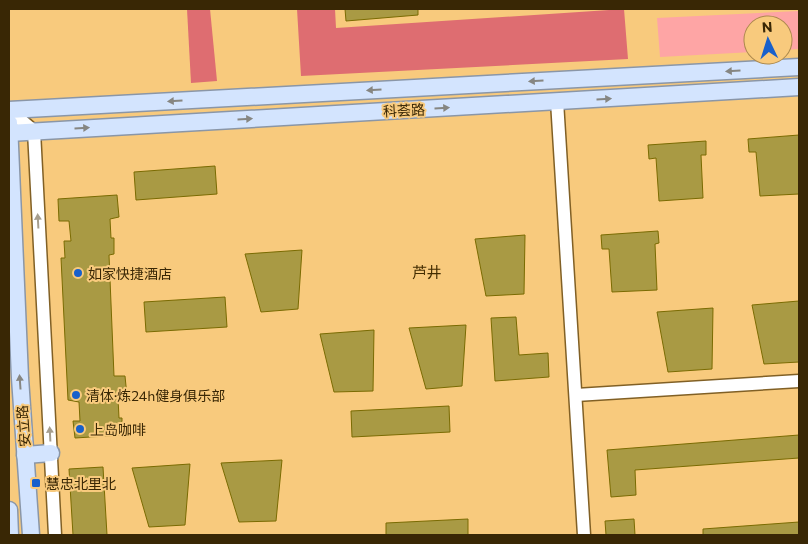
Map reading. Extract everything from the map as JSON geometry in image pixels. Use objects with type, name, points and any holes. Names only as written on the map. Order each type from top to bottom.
[{"type":"main road","name":"科荟路","points":[[9,109],[799,67]]},
{"type":"main road","name":"科荟路","points":[[9,133],[799,87]]},
{"type":"main road","name":"安立路","points":[[9,109],[20,378],[31,535]]},
{"type":"main road","points":[[26,455],[51,454]]},
{"type":"main road","points":[[9,510],[10,535]]},
{"type":"street","points":[[557,101],[584,535]]},
{"type":"street","points":[[9,109],[34,131]]},
{"type":"street","name":"安立路","points":[[34,131],[55,535]]},
{"type":"street","points":[[576,395],[799,381]]},
{"type":"shaded area","points":[[187,9],[210,9],[217,81],[191,83]]},
{"type":"shaded area","points":[[297,9],[335,9],[336,28],[624,9],[628,59],[301,76]]},
{"type":"shaded area","points":[[799,11],[799,49],[793,49],[793,15],[743,15],[743,53],[660,57],[657,18]]},
{"type":"building","points":[[345,9],[418,9],[418,15],[346,21]]},
{"type":"building","points":[[799,135],[799,194],[760,196],[756,152],[749,152],[748,139]]},
{"type":"building","points":[[706,141],[706,155],[701,155],[703,198],[659,201],[656,158],[649,159],[648,145]]},
{"type":"building","points":[[215,166],[217,194],[136,200],[134,172]]},
{"type":"building","points":[[117,195],[119,217],[110,219],[111,238],[114,238],[114,254],[109,255],[114,376],[125,376],[127,396],[118,398],[119,418],[122,418],[122,435],[75,438],[73,421],[80,421],[79,402],[68,400],[61,258],[65,258],[64,241],[71,241],[69,221],[59,221],[58,199]]},
{"type":"building","points":[[658,231],[659,243],[655,244],[657,290],[612,292],[609,249],[602,249],[601,235]]},
{"type":"building","points":[[525,235],[524,294],[486,296],[475,239]]},
{"type":"building","points":[[302,250],[298,309],[261,312],[245,254]]},
{"type":"building","points":[[225,297],[227,327],[146,332],[144,302]]},
{"type":"building","points":[[799,301],[799,362],[764,364],[752,305]]},
{"type":"building","points":[[713,308],[712,369],[668,372],[657,312]]},
{"type":"building","points":[[516,317],[519,355],[548,353],[549,377],[495,381],[491,318]]},
{"type":"building","points":[[466,325],[462,386],[426,389],[409,328]]},
{"type":"building","points":[[374,330],[373,391],[334,392],[320,334]]},
{"type":"building","points":[[449,406],[450,432],[352,437],[351,411]]},
{"type":"building","points":[[799,435],[799,458],[635,470],[636,495],[611,497],[607,450]]},
{"type":"building","points":[[282,460],[276,521],[239,522],[221,463]]},
{"type":"building","points":[[190,464],[185,525],[149,527],[132,468]]},
{"type":"building","points":[[103,467],[107,535],[73,535],[69,469]]},
{"type":"building","points":[[468,519],[468,535],[386,535],[386,523]]},
{"type":"building","points":[[634,519],[635,535],[606,535],[605,521]]},
{"type":"building","points":[[799,522],[799,535],[703,535],[703,529]]},
{"type":"place","name":"如家快捷酒店","points":[[78,273]]},
{"type":"place","name":"清体·炼24h健身俱乐部","points":[[76,395]]},
{"type":"place","name":"上岛咖啡","points":[[80,429]]},
{"type":"place","name":"慧忠北里北","points":[[36,483]]},
{"type":"district","name":"芦井","points":[[427,272]]}]
